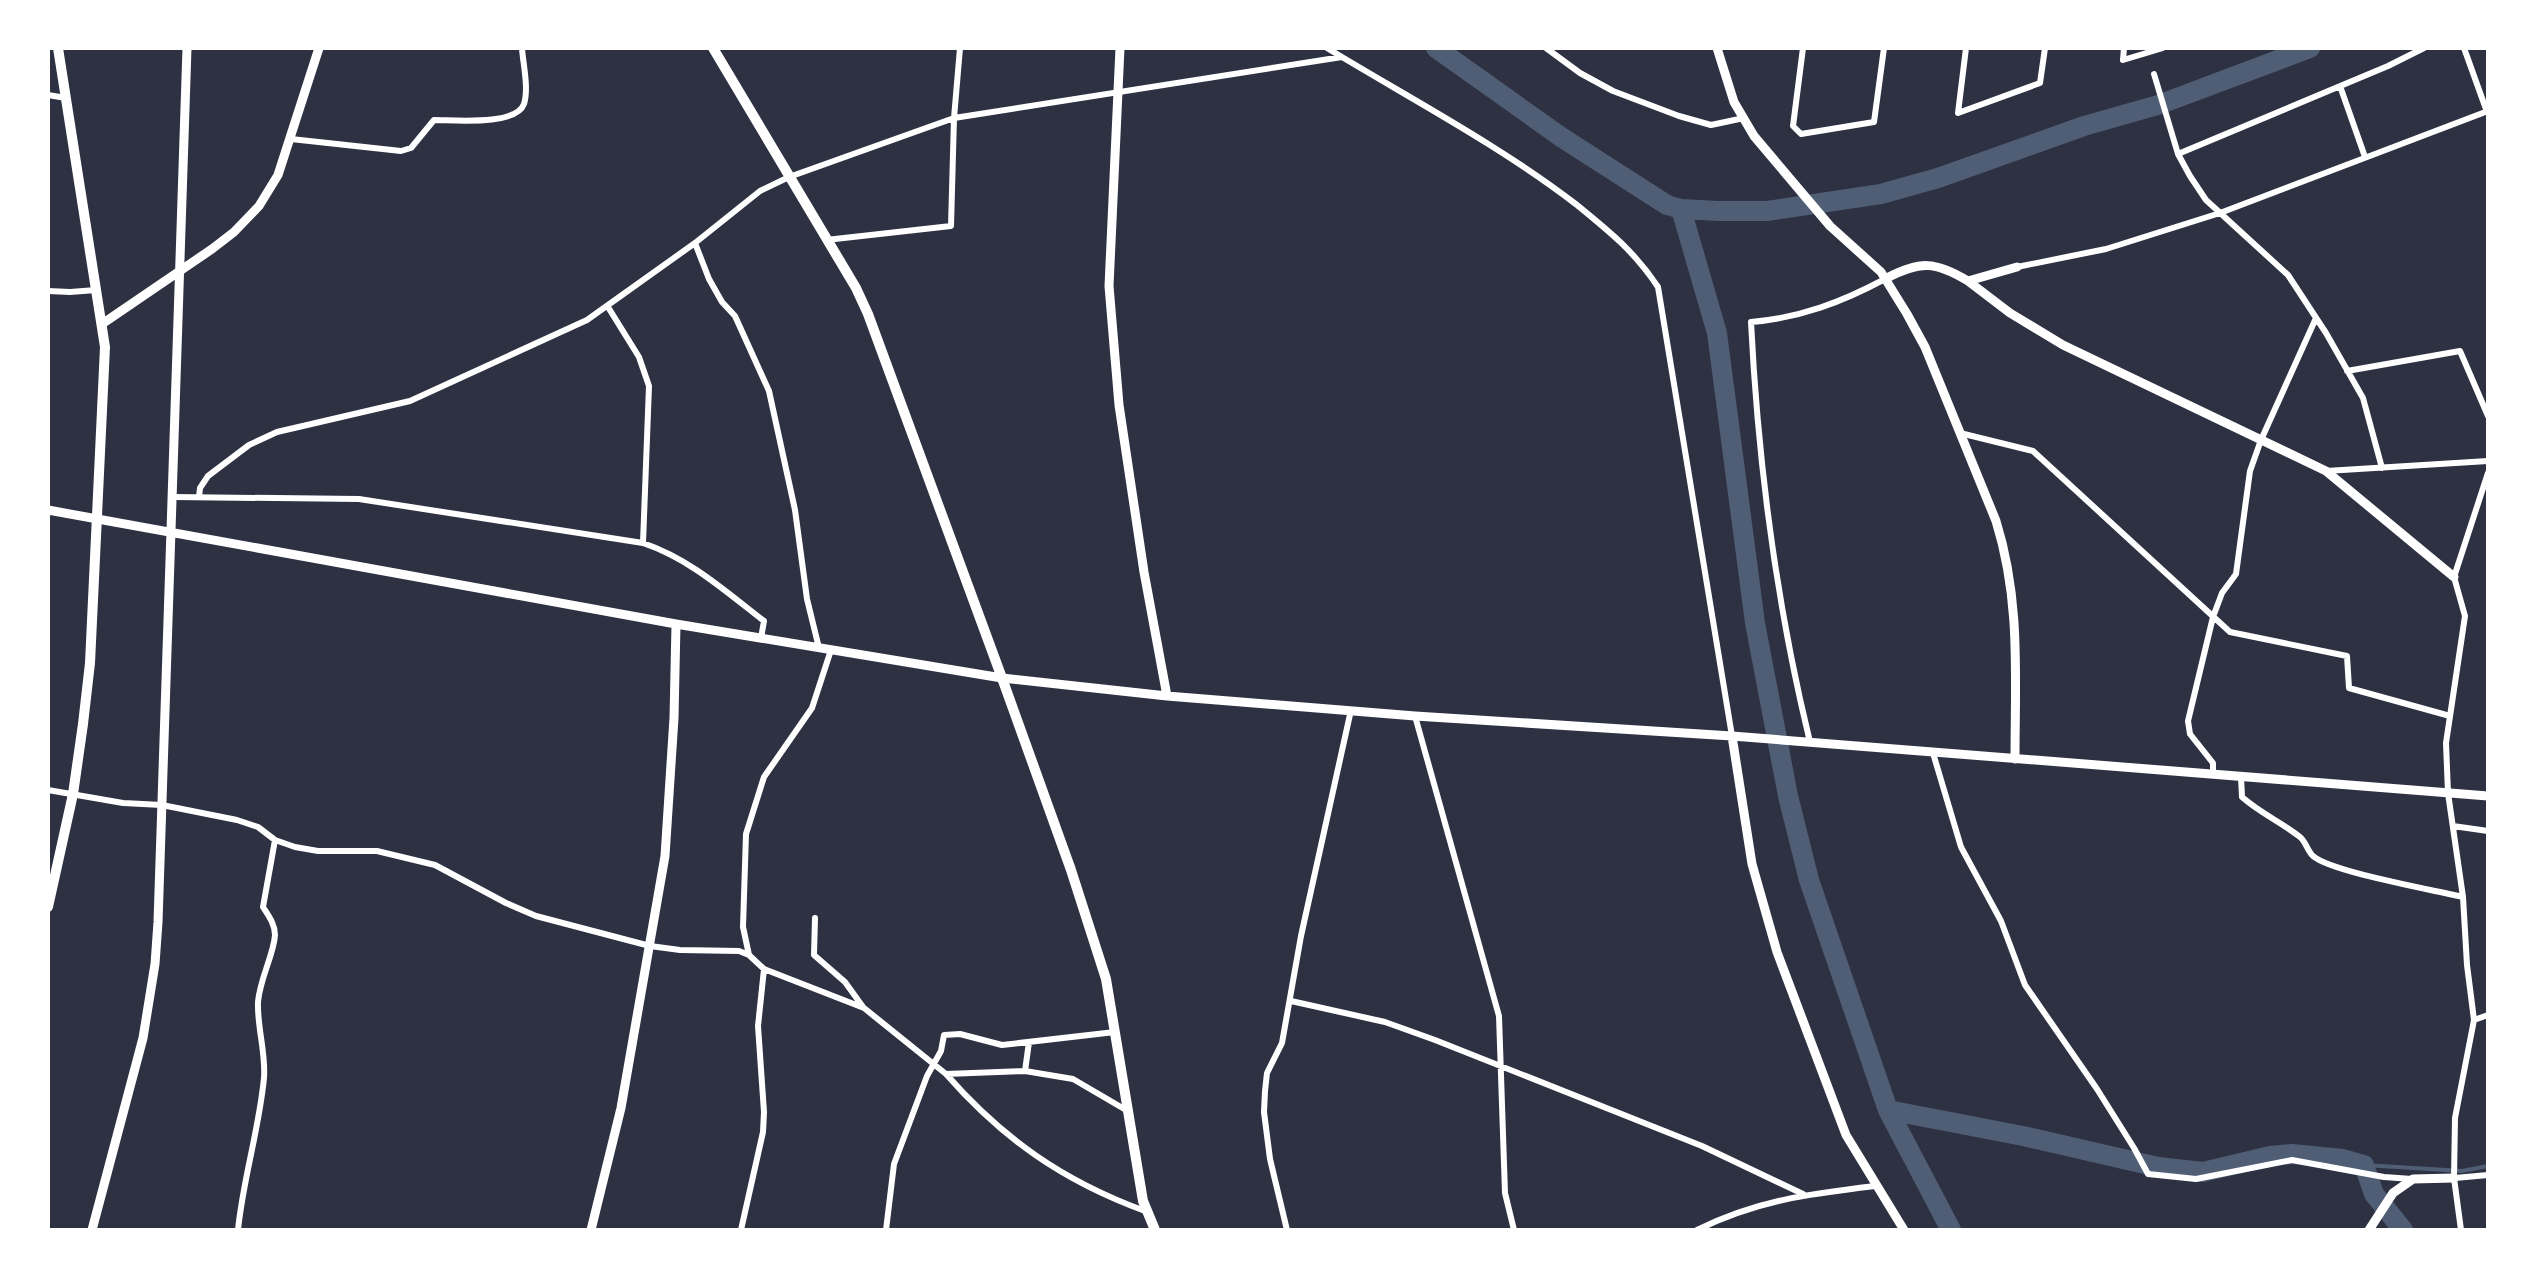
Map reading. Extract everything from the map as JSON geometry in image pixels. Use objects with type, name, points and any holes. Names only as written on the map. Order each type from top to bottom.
[{"type":"main road","points":[[48,906],[73,794],[90,663],[106,348],[58,48]]},
{"type":"main road","points":[[713,48],[868,314],[1071,870],[1106,979],[1146,1212],[1155,1230]]},
{"type":"street","points":[[92,1230],[135,1073],[149,1003],[158,922],[187,48]]},
{"type":"street","points":[[102,324],[234,232],[259,206],[278,175],[320,48]]},
{"type":"street","points":[[291,139],[401,151],[411,148],[434,120],[506,118],[523,106],[522,48]]},
{"type":"street","points":[[826,240],[951,226],[960,48]]},
{"type":"street","points":[[1120,48],[1110,286],[1119,404],[1144,572],[1168,696]]},
{"type":"street","points":[[1327,48],[1544,180],[1637,256],[1658,287],[1736,736],[1752,864],[1777,952],[1846,1134],[1904,1230]]},
{"type":"street","points":[[1546,48],[1613,91],[1680,116],[1711,125],[1744,118]]},
{"type":"street","points":[[1717,48],[1734,102],[1754,136],[1837,232],[1886,278],[1925,347],[1996,520],[2012,582],[2014,759]]},
{"type":"street","points":[[1803,48],[1793,126],[1801,134],[1874,122],[1884,48]]},
{"type":"street","points":[[1966,48],[1958,114],[2040,83],[2045,48]]},
{"type":"street","points":[[2124,48],[2123,60],[2163,48]]},
{"type":"street","points":[[2178,154],[2424,48]]},
{"type":"street","points":[[1968,280],[2106,249],[2220,213],[2488,112],[2464,48]]},
{"type":"street","points":[[198,497],[208,476],[262,438],[410,401],[570,328],[608,306],[760,191],[789,177],[954,118],[1342,57]]},
{"type":"street","points":[[2154,74],[2178,154],[2190,176],[2206,200],[2288,276],[2316,318],[2363,398],[2382,468]]},
{"type":"street","points":[[2340,86],[2365,157]]},
{"type":"street","points":[[48,94],[66,98]]},
{"type":"street","points":[[695,243],[709,279],[735,316],[769,391],[796,510],[807,600],[819,648]]},
{"type":"street","points":[[1808,742],[1780,593],[1756,406],[1750,322],[1817,310],[1850,298],[1909,267],[1922,265],[1954,272],[2010,314],[2064,345],[2326,471],[2454,577]]},
{"type":"street","points":[[48,290],[97,290]]},
{"type":"street","points":[[608,306],[638,357],[649,386],[644,543]]},
{"type":"street","points":[[2213,775],[2213,763],[2190,734],[2188,722],[2213,617],[2222,592],[2236,574],[2250,471],[2316,318]]},
{"type":"street","points":[[2347,371],[2460,351],[2488,416]]},
{"type":"street","points":[[1960,433],[2033,451],[2230,632],[2347,656],[2350,688],[2450,716]]},
{"type":"street","points":[[2326,471],[2488,461]]},
{"type":"street","points":[[2462,1230],[2454,1177],[2456,1118],[2474,1020],[2463,897],[2448,793],[2446,743],[2465,616],[2454,577],[2488,473]]},
{"type":"street","points":[[174,497],[359,499],[644,543],[697,568],[764,622],[761,638]]},
{"type":"street","points":[[48,510],[676,624],[1002,678],[1415,716],[1736,736],[2488,796]]},
{"type":"street","points":[[592,1230],[621,1108],[666,856],[676,624]]},
{"type":"street","points":[[750,955],[743,927],[746,834],[764,776],[812,708],[831,650]]},
{"type":"street","points":[[1287,1230],[1270,1159],[1264,1112],[1267,1074],[1282,1043],[1350,710]]},
{"type":"street","points":[[1415,716],[1499,1016],[1505,1194],[1514,1230]]},
{"type":"street","points":[[1934,753],[1961,847],[2001,921],[2025,985],[2148,1174],[2196,1179],[2292,1160],[2384,1178],[2488,1175]]},
{"type":"street","points":[[2241,777],[2242,798],[2304,839],[2312,855],[2324,862],[2463,897]]},
{"type":"street","points":[[48,790],[238,820],[295,847],[377,851],[435,865],[536,916],[650,946],[738,951],[750,955],[764,969],[864,1008]]},
{"type":"street","points":[[2452,826],[2488,831]]},
{"type":"street","points":[[238,1230],[264,1072],[258,1004],[275,936],[273,922],[263,907],[275,840]]},
{"type":"street","points":[[816,918],[814,955],[845,982],[864,1008],[946,1074],[968,1100],[1030,1154],[1107,1197],[1146,1212]]},
{"type":"street","points":[[741,1230],[763,1132],[758,1026],[764,969]]},
{"type":"street","points":[[1291,1001],[1385,1022],[1435,1040],[1702,1146],[1803,1194]]},
{"type":"street","points":[[2474,1020],[2488,1015]]},
{"type":"street","points":[[886,1230],[894,1164],[944,1035],[960,1034],[1002,1045],[1115,1032]]},
{"type":"street","points":[[1025,1071],[1029,1042]]},
{"type":"street","points":[[946,1074],[1025,1071],[1073,1080],[1128,1111]]},
{"type":"street","points":[[2371,1226],[2393,1193],[2413,1179]]},
{"type":"street","points":[[1697,1230],[1752,1206],[1803,1194],[1876,1186]]},
{"type":"waterway","points":[[1436,48],[1561,137],[1667,205],[1718,211],[1767,211],[1881,194],[2158,105],[2310,48]]},
{"type":"waterway","points":[[1681,209],[1717,333],[1755,623],[1788,796],[1809,880],[1888,1110],[1951,1230]]},
{"type":"waterway","points":[[1888,1110],[2158,1167],[2203,1172],[2270,1156],[2343,1159],[2364,1165],[2374,1194],[2403,1230]]},
{"type":"waterway","points":[[2364,1165],[2462,1171],[2488,1166]]}]
